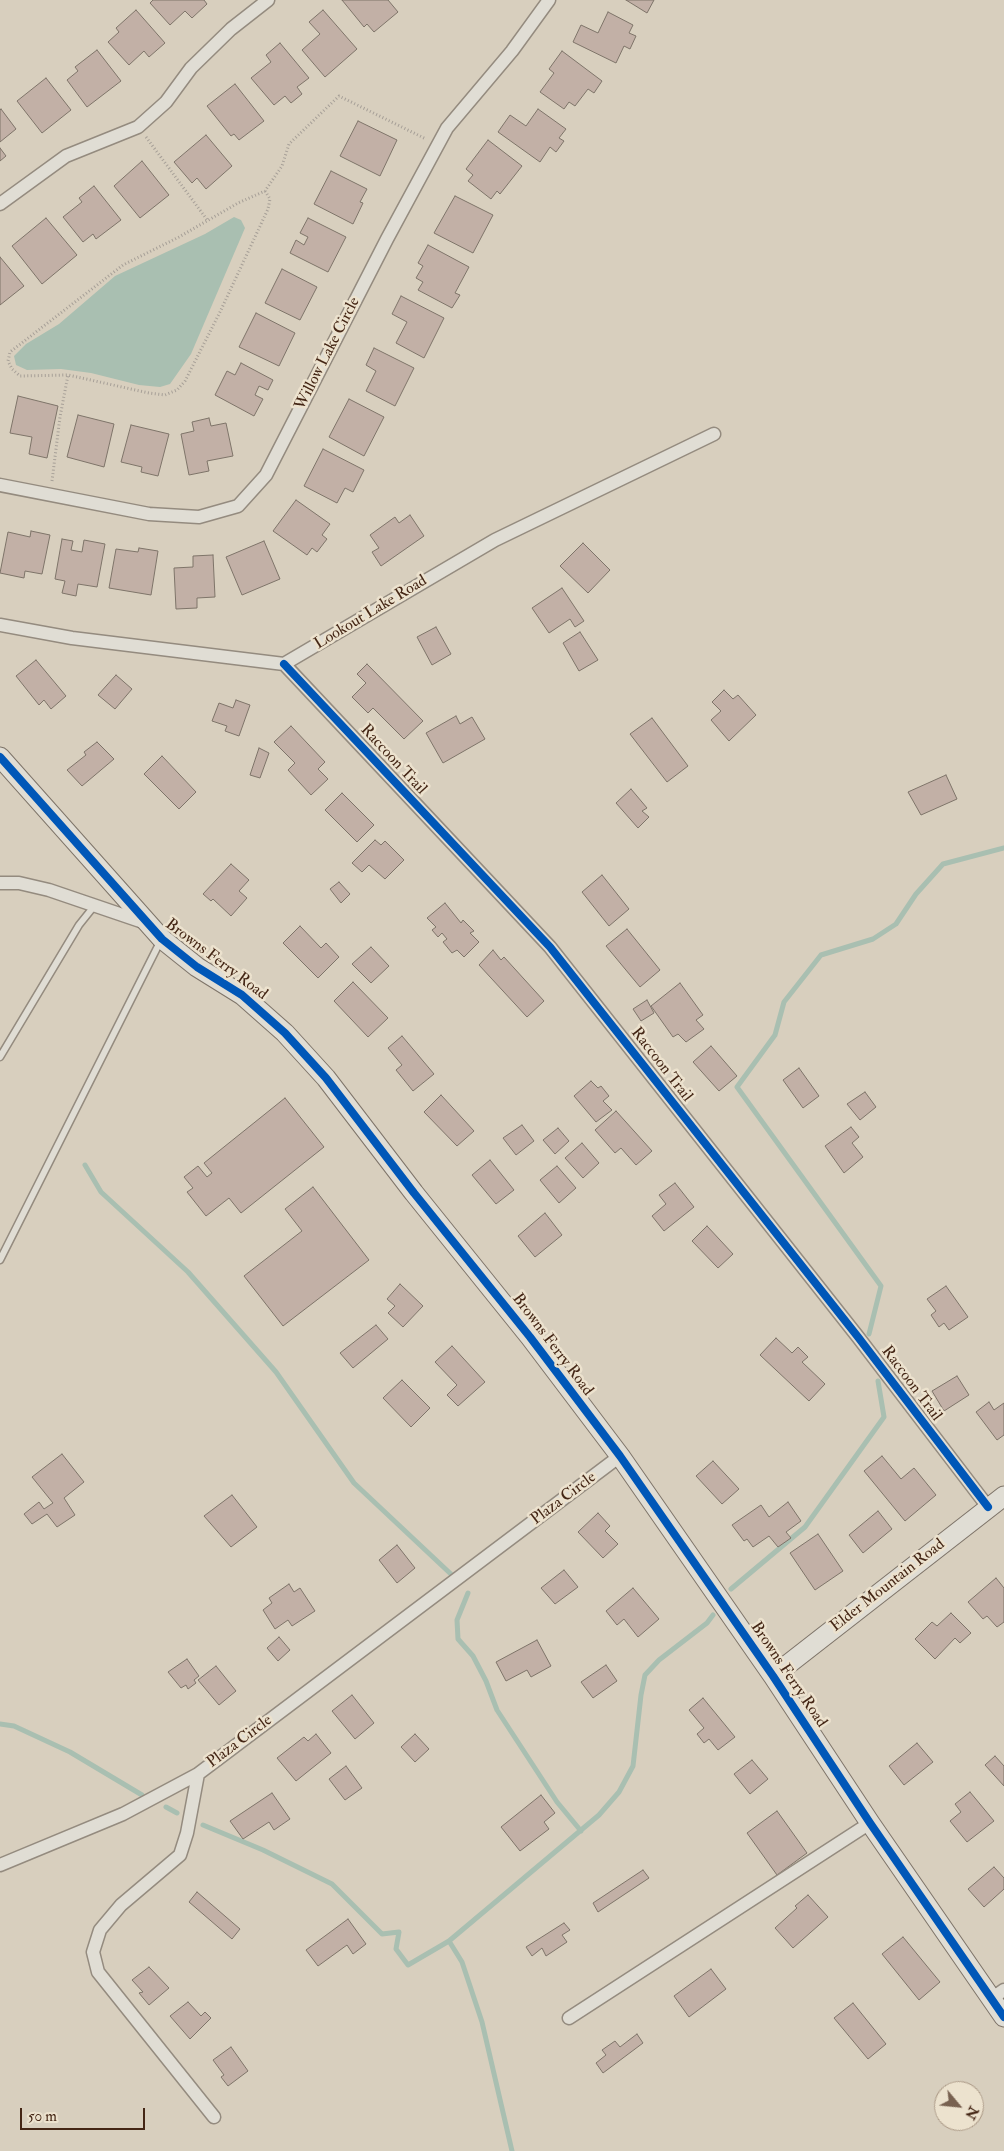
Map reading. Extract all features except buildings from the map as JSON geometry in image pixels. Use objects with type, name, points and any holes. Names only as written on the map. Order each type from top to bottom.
[{"type":"street","points":[[0,204],[66,156],[138,127],[166,102],[191,68],[222,38],[268,0]]},
{"type":"street","name":"Willow Lake Circle","points":[[0,485],[149,514],[199,518],[238,506],[266,475],[386,239],[447,128],[512,51],[549,0]]},
{"type":"street","name":"Lookout Lake Road","points":[[284,664],[495,540],[714,434]]},
{"type":"street","points":[[0,625],[72,638],[284,664]]},
{"type":"street","name":"Raccoon Trail","points":[[284,664],[550,946],[858,1337],[988,1508]]},
{"type":"street","name":"Browns Ferry Road","points":[[0,756],[162,939],[197,967],[242,996],[285,1033],[326,1078],[620,1456],[773,1676],[870,1824],[998,1994],[1004,2017]]},
{"type":"street","points":[[0,884],[19,883],[95,905],[147,923]]},
{"type":"street","name":"Plaza Circle","points":[[214,2117],[98,1972],[93,1952],[100,1930],[121,1905],[180,1855],[187,1833],[198,1774],[620,1456]]},
{"type":"street","name":"Elder Mountain Road","points":[[773,1676],[1004,1496]]},
{"type":"street","points":[[0,1865],[123,1814],[198,1774]]},
{"type":"street","points":[[570,2018],[870,1824]]},
{"type":"lane","points":[[0,1057],[79,925],[95,905]]},
{"type":"lane","points":[[0,1260],[108,1042],[162,939]]},
{"type":"path","points":[[265,191],[270,199],[268,209],[185,381],[177,390],[165,395],[68,375],[20,376],[8,361],[10,352],[123,265],[208,221],[238,203],[265,191],[282,166],[289,144],[339,96],[437,145]]},
{"type":"path","points":[[138,127],[208,221]]},
{"type":"path","points":[[51,495],[53,464],[68,375]]},
{"type":"shaded area","points":[[234,217],[241,220],[245,228],[191,354],[170,384],[160,387],[139,385],[91,373],[61,369],[27,370],[16,365],[14,356],[26,344],[59,324],[115,276],[205,234]]},
{"type":"waterway","points":[[869,1334],[881,1286],[737,1087],[775,1035],[784,1002],[821,955],[873,939],[896,924],[916,894],[943,864],[1004,848]]},
{"type":"waterway","points":[[85,1165],[101,1192],[188,1272],[276,1372],[354,1483],[453,1576]]},
{"type":"waterway","points":[[731,1589],[805,1527],[884,1417],[878,1381]]},
{"type":"waterway","points":[[468,1593],[457,1620],[458,1639],[473,1656],[486,1681],[497,1710],[557,1802],[581,1831]]},
{"type":"waterway","points":[[203,1825],[263,1850],[332,1884],[382,1934],[399,1932],[396,1949],[408,1965],[449,1941],[599,1815],[619,1792],[633,1766],[645,1675],[659,1660],[707,1623],[713,1615]]},
{"type":"waterway","points":[[0,1724],[14,1726],[70,1752],[142,1795]]},
{"type":"waterway","points":[[166,1807],[177,1813]]},
{"type":"waterway","points":[[449,1941],[462,1962],[482,2022],[512,2151]]},
{"type":"cycle path","points":[[284,664],[550,947],[858,1337],[988,1507]]},
{"type":"cycle path","points":[[0,757],[162,939],[197,967],[242,995],[285,1033],[326,1078],[414,1193],[530,1337],[620,1456],[773,1676],[870,1823],[1004,2017]]}]
